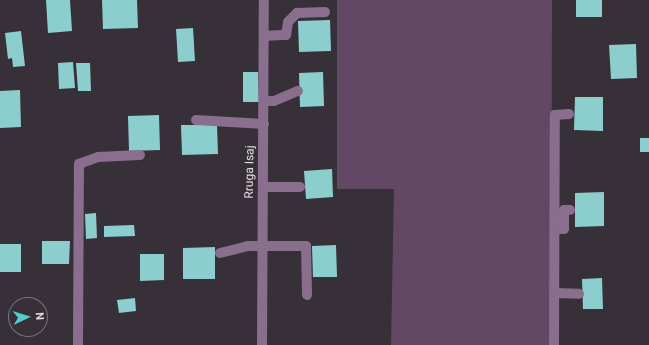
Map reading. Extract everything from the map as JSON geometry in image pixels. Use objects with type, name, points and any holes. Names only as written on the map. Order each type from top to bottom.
[{"type":"street","name":"Rruga Isaj","points":[[262,345],[264,0]]},
{"type":"street","points":[[264,36],[286,35],[288,22],[296,14],[325,12]]},
{"type":"street","points":[[264,101],[274,101],[298,90]]},
{"type":"street","points":[[554,345],[554,115],[569,114]]},
{"type":"street","points":[[196,120],[264,124]]},
{"type":"street","points":[[78,345],[79,164],[98,157],[140,155]]},
{"type":"street","points":[[263,187],[300,187]]},
{"type":"street","points":[[555,229],[564,229],[564,210],[570,210]]},
{"type":"street","points":[[220,253],[262,246],[306,246],[306,295]]},
{"type":"street","points":[[555,293],[579,294]]},
{"type":"shaded area","points":[[337,0],[552,0],[551,345],[391,345],[394,189],[337,189]]},
{"type":"building","points":[[46,0],[70,0],[72,31],[48,33]]},
{"type":"building","points":[[102,0],[137,0],[138,28],[103,29]]},
{"type":"building","points":[[576,0],[602,0],[602,17],[576,17]]},
{"type":"building","points":[[330,20],[331,51],[299,52],[298,21]]},
{"type":"building","points":[[193,28],[195,61],[178,62],[176,29]]},
{"type":"building","points":[[21,31],[25,66],[13,67],[12,58],[8,59],[5,33]]},
{"type":"building","points":[[636,44],[637,78],[611,79],[609,45]]},
{"type":"building","points":[[73,62],[75,88],[59,89],[58,63]]},
{"type":"building","points":[[76,63],[90,63],[91,91],[78,91]]},
{"type":"building","points":[[243,72],[258,72],[259,102],[243,102]]},
{"type":"building","points":[[323,72],[324,106],[300,107],[299,73]]},
{"type":"building","points":[[20,90],[21,127],[0,128],[0,91]]},
{"type":"building","points":[[575,97],[603,97],[603,131],[574,130]]},
{"type":"building","points":[[159,115],[160,150],[129,151],[128,116]]},
{"type":"building","points":[[181,125],[217,125],[218,154],[182,155]]},
{"type":"building","points":[[640,138],[649,138],[649,152],[640,152]]},
{"type":"building","points":[[332,169],[333,197],[306,199],[304,171]]},
{"type":"building","points":[[604,192],[604,226],[575,227],[575,193]]},
{"type":"building","points":[[96,213],[97,238],[86,239],[85,214]]},
{"type":"building","points":[[134,225],[135,236],[104,237],[104,226]]},
{"type":"building","points":[[42,241],[70,241],[69,264],[42,264]]},
{"type":"building","points":[[0,244],[21,244],[21,272],[0,272]]},
{"type":"building","points":[[336,245],[337,277],[313,277],[312,246]]},
{"type":"building","points":[[215,247],[215,279],[183,279],[183,248]]},
{"type":"building","points":[[140,254],[164,254],[164,280],[140,281]]},
{"type":"building","points":[[602,278],[603,309],[583,309],[582,279]]},
{"type":"building","points":[[135,298],[136,311],[119,313],[117,300]]}]
